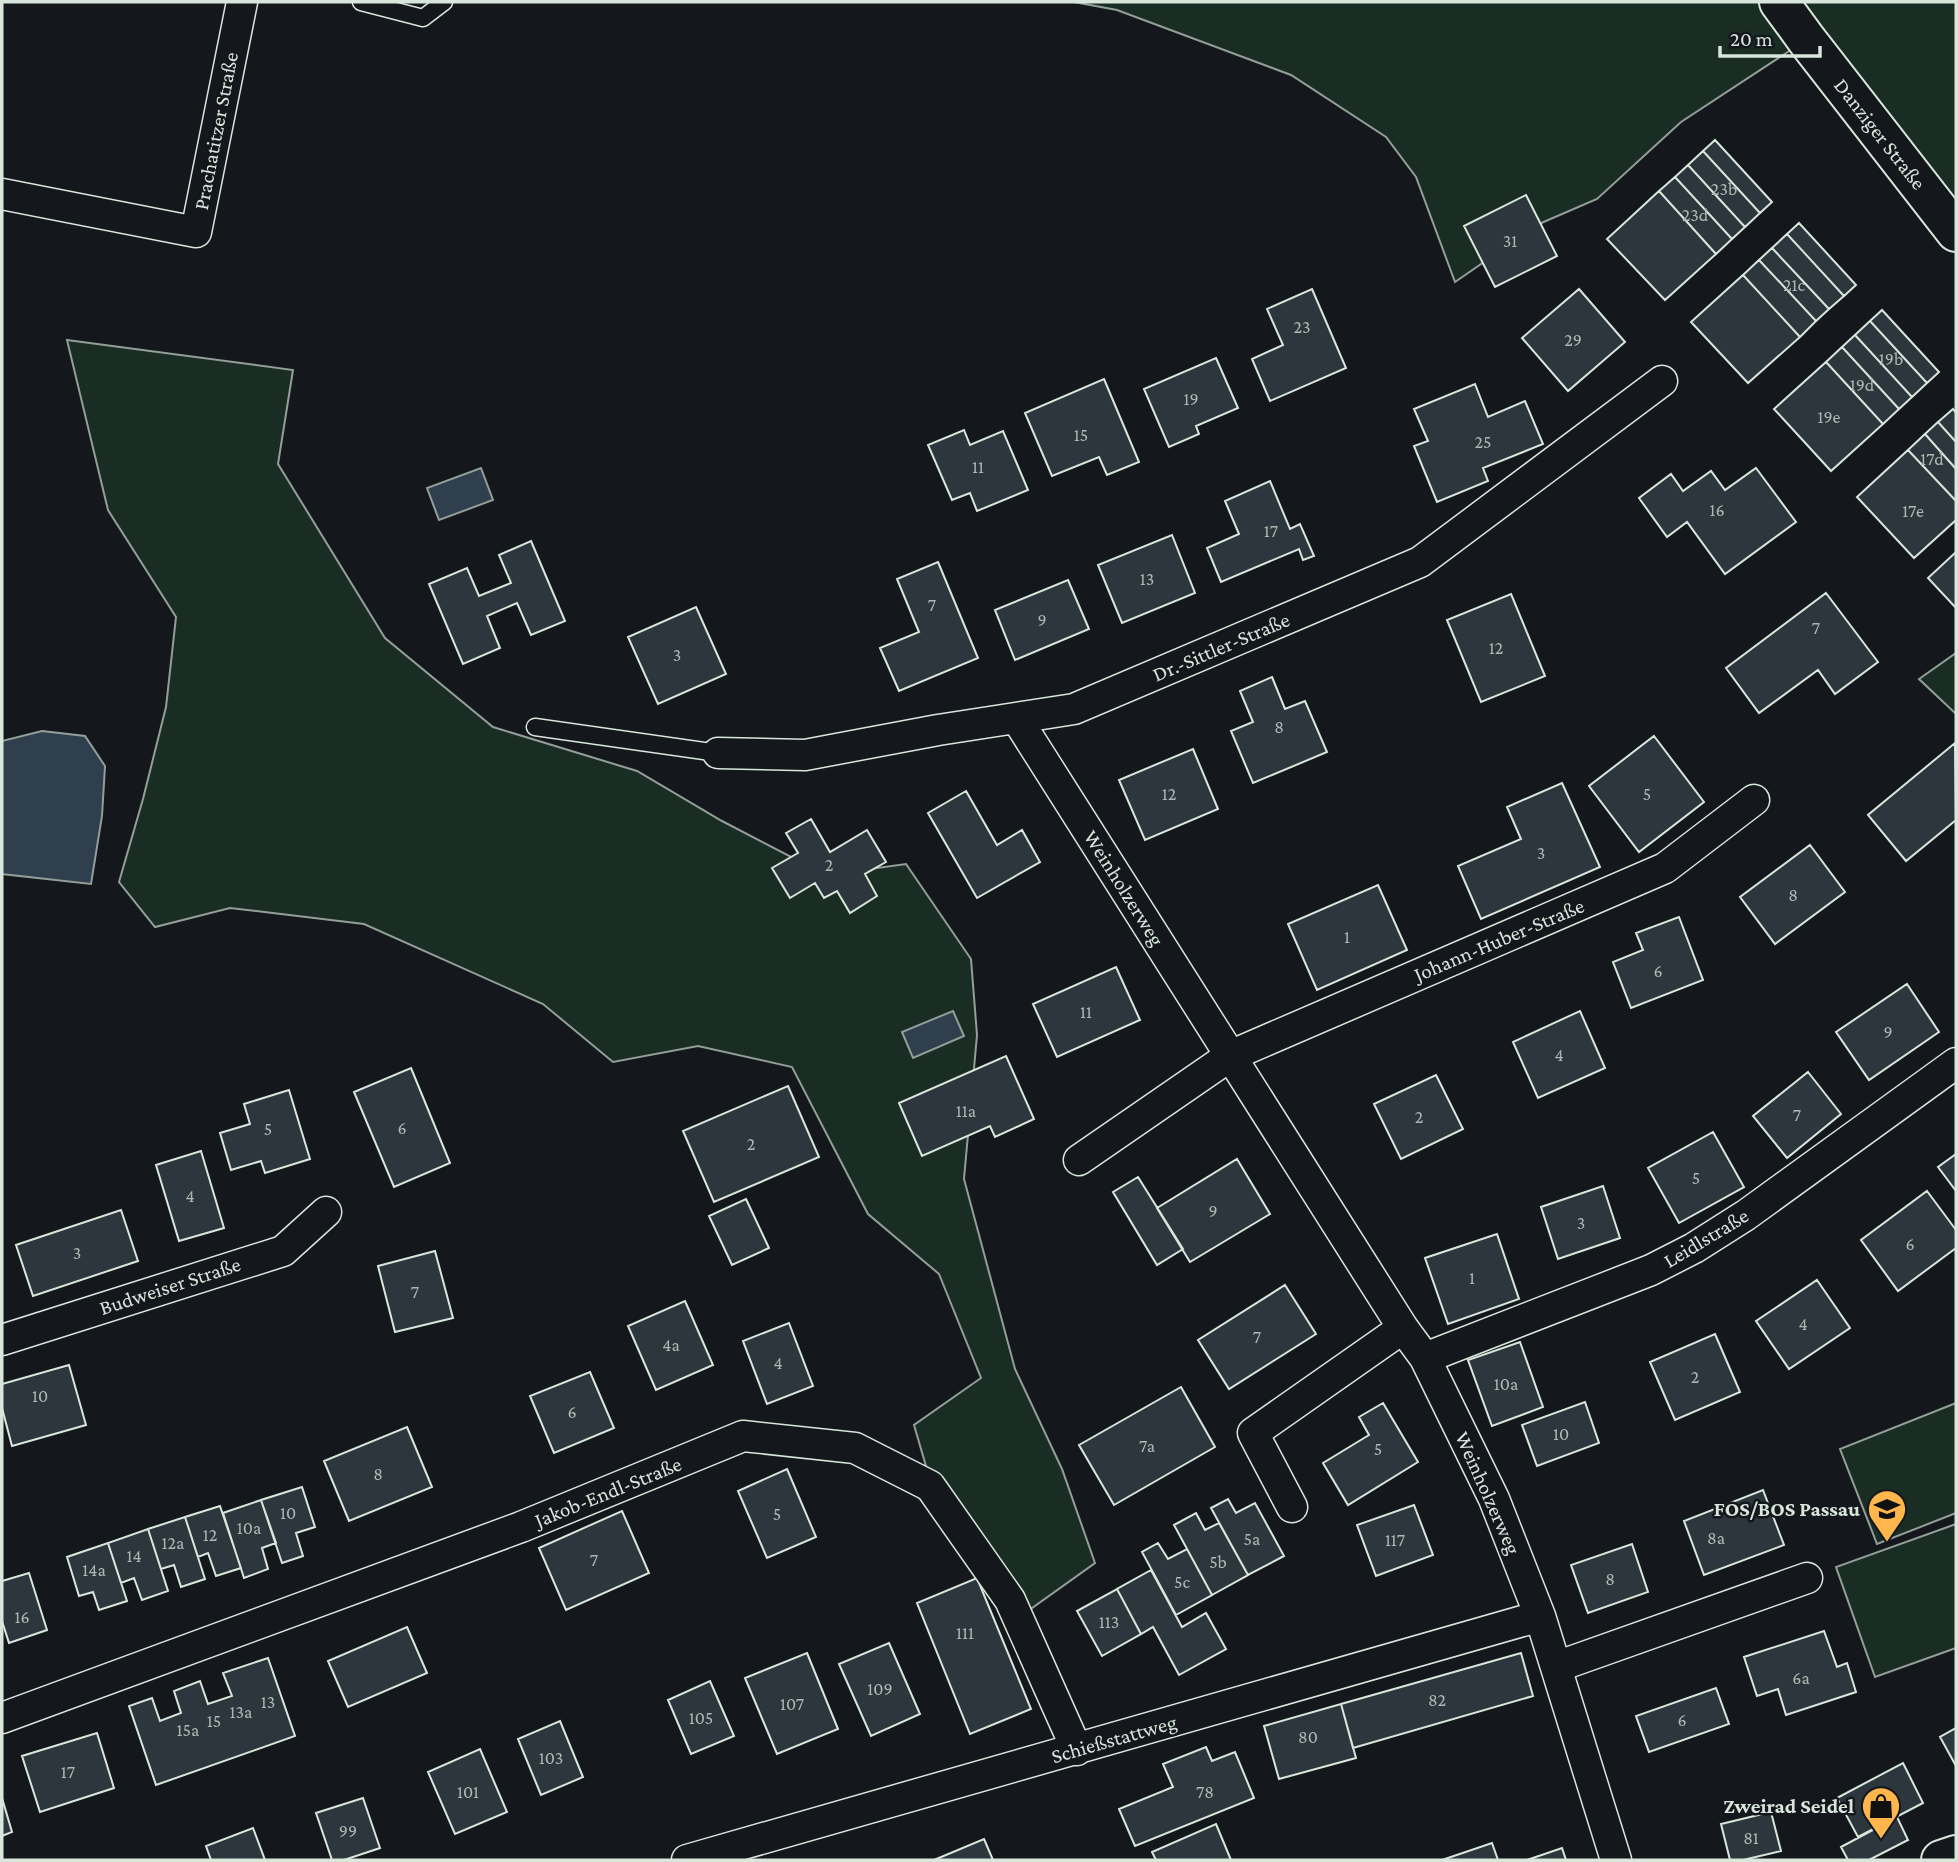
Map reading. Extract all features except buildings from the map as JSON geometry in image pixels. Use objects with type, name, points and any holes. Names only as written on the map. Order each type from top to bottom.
[{"type":"street","name":"Prachatitzer Straße","points":[[2,194],[196,232],[242,2]]},
{"type":"street","name":"Danziger Straße","points":[[1779,2],[1956,232]]},
{"type":"street","name":"Dr.-Sittler-Straße","points":[[718,753],[805,755],[938,730],[1074,709],[1420,562],[1662,381]]},
{"type":"street","name":"Weinholzerweg","points":[[1017,719],[1425,1358],[1494,1499],[1540,1616],[1616,1860]]},
{"type":"street","name":"Johann-Huber-Straße","points":[[1230,1056],[1665,868],[1754,800]]},
{"type":"street","points":[[1079,1160],[1230,1056]]},
{"type":"street","name":"Leidlstraße","points":[[1425,1358],[1651,1270],[1694,1248],[1757,1207],[1956,1063]]},
{"type":"street","name":"Budweiser Straße","points":[[2,1340],[283,1251],[326,1212]]},
{"type":"street","points":[[1292,1507],[1253,1433],[1404,1328]]},
{"type":"street","name":"Jakob-Endl-Straße","points":[[2,1718],[521,1527],[743,1436],[855,1448],[930,1486],[1010,1600],[1077,1750]]},
{"type":"street","points":[[1556,1667],[1807,1578]]},
{"type":"street","name":"Schießstattweg","points":[[690,1860],[1540,1616]]},
{"type":"street","points":[[1941,1860],[1956,1855]]},
{"type":"lane","points":[[360,2],[423,18],[444,2]]},
{"type":"lane","points":[[535,727],[718,753]]},
{"type":"green space","points":[[1074,2],[1956,2],[1956,197],[1928,197],[1806,40],[1681,122],[1597,199],[1539,224],[1455,282],[1416,177],[1386,137],[1291,75],[1117,10]]},
{"type":"green space","points":[[67,340],[293,370],[278,464],[385,638],[493,727],[637,771],[722,821],[826,875],[906,864],[971,959],[977,1035],[964,1179],[1015,1369],[1062,1469],[1095,1563],[1025,1613],[928,1473],[914,1425],[981,1378],[939,1274],[868,1214],[792,1067],[698,1046],[613,1062],[543,1004],[364,924],[230,908],[155,927],[119,882],[166,707],[176,617],[108,510]]},
{"type":"green space","points":[[1956,653],[1956,714],[1919,679]]},
{"type":"green space","points":[[1956,1403],[1956,1513],[1877,1544],[1840,1449]]},
{"type":"green space","points":[[1956,1524],[1956,1648],[1875,1677],[1836,1567]]},
{"type":"water","points":[[481,468],[493,500],[439,520],[427,488]]},
{"type":"water","points":[[42,731],[85,736],[105,766],[102,816],[91,884],[2,874],[2,741]]},
{"type":"water","points":[[953,1011],[964,1036],[913,1058],[902,1032]]},
{"type":"place","name":"FOS/BOS Passau","points":[[1887,1543]]},
{"type":"place","name":"Zweirad Seidel","points":[[1881,1840]]}]
